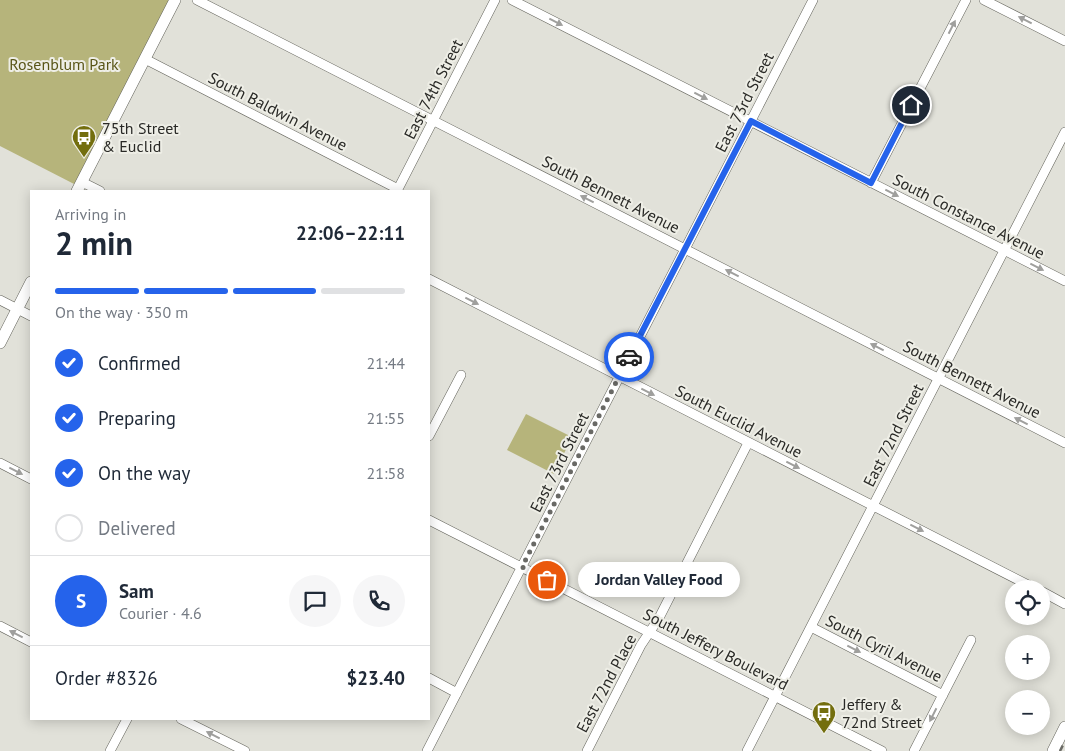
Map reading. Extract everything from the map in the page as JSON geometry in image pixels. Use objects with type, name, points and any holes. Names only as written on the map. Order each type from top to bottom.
[{"type":"main road","points":[[79,187],[175,0]]},
{"type":"main road","points":[[0,344],[30,284]]},
{"type":"main road","points":[[1053,751],[1065,727]]},
{"type":"street","name":"South Bennett Avenue","points":[[197,0],[1065,443]]},
{"type":"street","name":"East 74th Street","points":[[398,190],[496,0]]},
{"type":"street","name":"South Constance Avenue","points":[[512,0],[1065,281]]},
{"type":"street","name":"East 73rd Street","points":[[427,751],[813,0]]},
{"type":"street","points":[[871,183],[966,0]]},
{"type":"street","points":[[984,0],[1065,41]]},
{"type":"street","name":"South Baldwin Avenue","points":[[145,59],[398,190]]},
{"type":"street","name":"East 72nd Street","points":[[748,751],[1065,132]]},
{"type":"street","points":[[79,187],[95,190]]},
{"type":"street","name":"South Euclid Avenue","points":[[430,280],[1018,580]]},
{"type":"street","points":[[0,300],[30,315]]},
{"type":"street","points":[[430,434],[461,375]]},
{"type":"street","name":"East 72nd Place","points":[[587,751],[641,647],[658,619],[748,443]]},
{"type":"street","points":[[0,463],[30,478]]},
{"type":"street","name":"South Jeffery Boulevard","points":[[430,521],[882,751]]},
{"type":"street","points":[[1050,596],[1065,604]]},
{"type":"street","points":[[0,626],[30,641]]},
{"type":"street","name":"South Cyril Avenue","points":[[811,627],[943,695]]},
{"type":"street","points":[[914,751],[971,640]]},
{"type":"street","points":[[430,679],[457,693]]},
{"type":"street","points":[[110,751],[126,720]]},
{"type":"street","points":[[183,720],[245,751]]},
{"type":"green space","name":"Rosenblum Park","points":[[0,0],[170,0],[76,185],[0,146]]},
{"type":"green space","points":[[526,414],[572,437],[554,474],[507,450]]},
{"type":"railway","points":[[1060,751],[1065,741]]},
{"type":"way so far","points":[[547,580],[522,567],[629,357]]},
{"type":"place","name":"75th Street & Euclid","points":[[84,158]]},
{"type":"place","name":"Jordan Valley Food","points":[[547,580]]},
{"type":"place","name":"Jeffery & 72nd Street","points":[[824,734]]},
{"type":"route","points":[[629,357],[751,121],[871,183],[911,105]]}]
